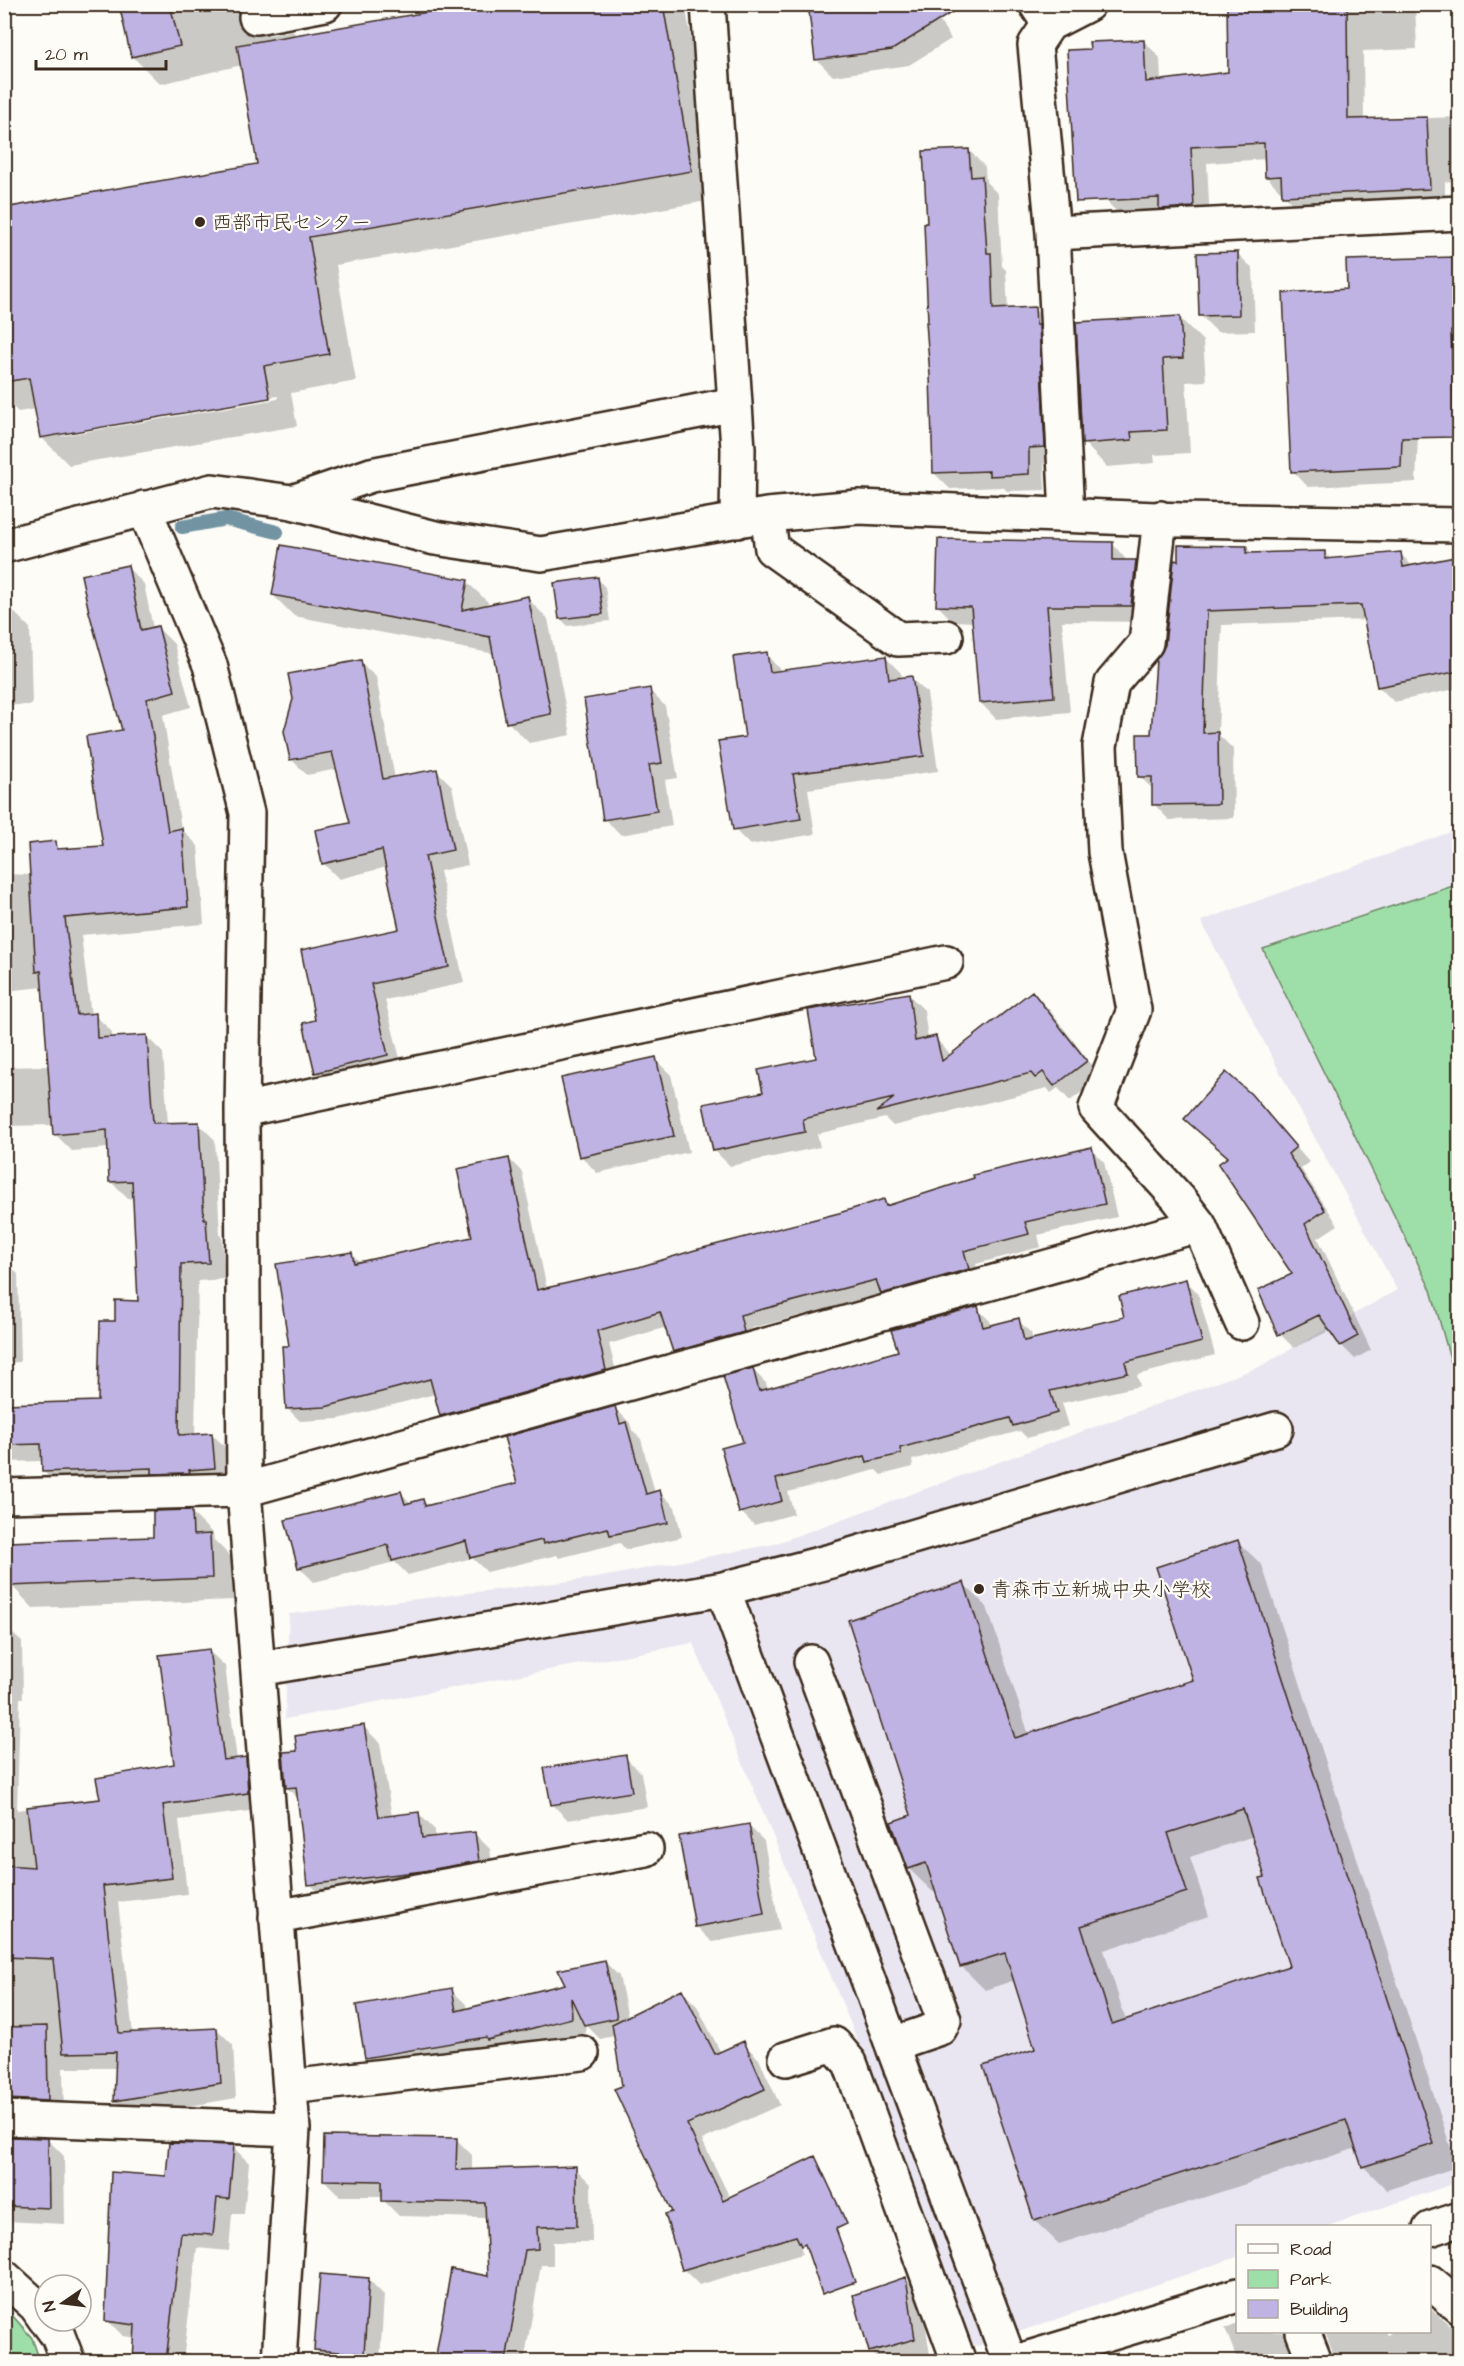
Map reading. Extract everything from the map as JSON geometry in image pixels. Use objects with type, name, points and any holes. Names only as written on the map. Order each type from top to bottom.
[{"type":"street","points":[[256,17],[325,4]]},
{"type":"street","points":[[708,4],[738,448],[752,518],[772,549],[898,639],[946,637]]},
{"type":"street","points":[[1066,514],[1053,233],[1035,45],[1043,14],[1088,4]]},
{"type":"street","points":[[1053,233],[1460,213]]},
{"type":"street","points":[[292,502],[371,474],[735,404]]},
{"type":"street","points":[[4,546],[212,491],[292,502],[435,538],[541,554],[752,518],[858,507],[1160,518],[1460,525]]},
{"type":"street","points":[[144,508],[210,665],[246,813],[242,1110],[244,1490],[293,2129],[279,2361]]},
{"type":"street","points":[[1160,518],[1146,643],[1112,684],[1100,746],[1105,852],[1134,1010],[1096,1108],[1178,1198],[1199,1225],[1242,1323]]},
{"type":"street","points":[[242,1110],[946,962]]},
{"type":"street","points":[[4,1496],[244,1490],[1199,1225]]},
{"type":"street","points":[[258,1669],[723,1589],[831,1561],[1276,1429]]},
{"type":"street","points":[[723,1589],[1010,2361]]},
{"type":"street","points":[[811,1662],[944,2020],[940,2028],[894,2044]]},
{"type":"street","points":[[276,1917],[646,1849]]},
{"type":"street","points":[[786,2059],[834,2044],[850,2063],[959,2361]]},
{"type":"street","points":[[290,2086],[582,2053]]},
{"type":"street","points":[[4,2118],[293,2129]]},
{"type":"street","points":[[1431,2229],[1460,2218]]},
{"type":"street","points":[[4,2277],[33,2303]]},
{"type":"street","points":[[1431,2283],[1460,2307]]},
{"type":"street","points":[[1016,2361],[1054,2356],[1236,2296]]},
{"type":"street","points":[[56,2333],[68,2361]]},
{"type":"street","points":[[1304,2333],[1315,2361]]},
{"type":"shaded area","name":"青森市立新城中央小学校","points":[[1459,829],[1459,2182],[1331,2225],[1236,2225],[1236,2257],[978,2346],[966,2343],[854,2032],[693,1643],[285,1719],[289,1614],[596,1578],[774,1544],[1259,1367],[1397,1290],[1201,921]]},
{"type":"green space","points":[[1460,884],[1459,1391],[1431,1290],[1263,949]]},
{"type":"green space","points":[[5,2307],[32,2338],[40,2361],[5,2361]]},
{"type":"building","points":[[119,4],[170,4],[180,46],[131,57]]},
{"type":"building","name":"西部市民センター","points":[[474,4],[663,4],[692,171],[309,237],[329,354],[264,366],[270,398],[40,438],[29,378],[4,382],[4,208],[257,164],[237,45]]},
{"type":"building","points":[[808,4],[965,4],[892,50],[815,60]]},
{"type":"building","points":[[1227,4],[1347,4],[1348,119],[1427,117],[1430,189],[1282,196],[1281,176],[1265,177],[1264,143],[1191,147],[1194,207],[1159,209],[1159,198],[1076,202],[1067,50],[1090,49],[1089,42],[1144,40],[1146,82],[1228,72]]},
{"type":"building","points":[[969,149],[971,177],[982,176],[987,253],[991,253],[993,309],[1035,307],[1036,325],[1039,325],[1045,447],[1029,448],[1029,474],[989,476],[989,471],[933,473],[926,322],[928,322],[924,223],[927,223],[923,151]]},
{"type":"building","points":[[1238,252],[1239,315],[1199,316],[1197,253]]},
{"type":"building","points":[[1455,257],[1457,331],[1451,331],[1455,437],[1402,438],[1401,467],[1291,472],[1283,293],[1347,289],[1346,260]]},
{"type":"building","points":[[1180,316],[1183,358],[1163,359],[1167,430],[1131,432],[1132,440],[1082,444],[1076,322]]},
{"type":"building","points":[[938,539],[1113,542],[1113,560],[1136,560],[1131,606],[1047,606],[1054,697],[979,703],[971,607],[936,606]]},
{"type":"building","points":[[281,545],[468,580],[462,610],[528,596],[551,714],[506,723],[490,637],[272,595]]},
{"type":"building","points":[[1178,545],[1247,546],[1246,553],[1325,551],[1325,559],[1401,552],[1403,567],[1460,556],[1460,671],[1377,687],[1361,605],[1207,611],[1203,733],[1218,732],[1219,804],[1152,805],[1152,777],[1138,777],[1137,734],[1151,734],[1156,660],[1165,645],[1174,560],[1178,561]]},
{"type":"building","points":[[128,565],[141,630],[158,626],[175,691],[147,699],[168,831],[182,828],[188,907],[65,918],[77,1015],[96,1013],[97,1038],[147,1035],[153,1123],[199,1122],[204,1219],[206,1219],[209,1263],[181,1264],[179,1435],[212,1433],[215,1468],[189,1470],[190,1473],[152,1474],[152,1468],[42,1472],[41,1444],[4,1445],[4,1404],[98,1401],[100,1321],[115,1321],[115,1300],[138,1301],[132,1181],[109,1182],[107,1130],[53,1135],[41,971],[36,972],[28,844],[56,841],[57,849],[103,846],[86,736],[122,730],[81,575]]},
{"type":"building","points":[[598,577],[603,614],[559,619],[554,583]]},
{"type":"building","points":[[767,652],[770,672],[886,656],[889,679],[912,676],[924,756],[793,774],[801,819],[733,830],[718,741],[745,737],[733,657]]},
{"type":"building","points":[[361,660],[383,779],[437,769],[453,850],[425,856],[449,967],[371,984],[388,1055],[315,1073],[303,1023],[315,1020],[301,950],[399,929],[382,850],[322,864],[315,830],[350,823],[332,752],[290,760],[284,731],[293,699],[288,674]]},
{"type":"building","points":[[650,688],[662,763],[649,765],[657,811],[603,820],[584,699]]},
{"type":"building","points":[[1032,991],[1087,1061],[1054,1086],[1043,1072],[1035,1078],[1031,1073],[876,1112],[894,1098],[803,1119],[805,1132],[713,1151],[703,1104],[763,1092],[758,1070],[816,1058],[808,1010],[909,993],[915,1041],[936,1036],[942,1061]]},
{"type":"building","points":[[656,1057],[674,1136],[579,1157],[561,1078]]},
{"type":"building","points":[[1226,1072],[1251,1094],[1296,1147],[1288,1154],[1325,1210],[1305,1224],[1358,1336],[1340,1346],[1319,1315],[1278,1335],[1258,1290],[1292,1274],[1218,1164],[1228,1157],[1184,1119]]},
{"type":"building","points":[[1092,1147],[1105,1204],[1025,1222],[1029,1234],[964,1251],[969,1269],[881,1294],[876,1280],[740,1315],[744,1332],[673,1352],[660,1312],[597,1331],[606,1370],[440,1416],[430,1379],[325,1407],[286,1409],[282,1346],[289,1346],[276,1264],[352,1252],[354,1263],[472,1237],[457,1169],[509,1158],[537,1290],[639,1267],[884,1199],[886,1206],[974,1178],[973,1175]]},
{"type":"building","points":[[1186,1279],[1202,1342],[1125,1362],[1128,1373],[1050,1391],[1057,1413],[1013,1426],[1010,1418],[900,1448],[901,1454],[867,1462],[865,1456],[776,1479],[782,1501],[739,1513],[721,1448],[743,1442],[723,1376],[753,1368],[759,1391],[898,1351],[891,1330],[978,1306],[983,1327],[1019,1318],[1024,1341],[1124,1317],[1119,1296]]},
{"type":"building","points":[[615,1406],[620,1424],[626,1422],[646,1494],[660,1490],[668,1523],[610,1535],[608,1528],[543,1544],[542,1540],[470,1558],[466,1541],[392,1561],[388,1545],[298,1568],[285,1520],[401,1491],[405,1504],[423,1499],[425,1506],[517,1483],[504,1437]]},
{"type":"building","points":[[192,1510],[193,1535],[210,1534],[212,1578],[9,1586],[7,1542],[153,1537],[153,1511]]},
{"type":"building","points":[[1238,1540],[1434,2144],[1362,2167],[1346,2120],[1034,2221],[983,2066],[1035,2049],[1005,1953],[960,1967],[926,1863],[908,1869],[891,1822],[911,1815],[848,1620],[964,1582],[1015,1738],[1193,1680],[1156,1567]],"holes":[[[1243,1809],[1265,1877],[1260,1878],[1289,1966],[1112,2024],[1081,1926],[1187,1892],[1168,1833]]]},
{"type":"building","points":[[209,1649],[224,1760],[246,1757],[248,1793],[163,1805],[172,1878],[103,1886],[119,2033],[217,2028],[221,2083],[114,2101],[116,2052],[63,2053],[53,1959],[4,1957],[4,1865],[34,1867],[27,1807],[100,1799],[96,1778],[174,1764],[159,1655]]},
{"type":"building","points":[[364,1725],[379,1817],[419,1812],[422,1838],[475,1832],[479,1861],[423,1871],[308,1885],[296,1787],[286,1788],[283,1752],[297,1751],[295,1736]]},
{"type":"building","points":[[626,1755],[632,1792],[551,1805],[544,1768]]},
{"type":"building","points":[[749,1824],[764,1914],[695,1927],[679,1836]]},
{"type":"building","points":[[605,1960],[617,2018],[584,2025],[571,1998],[572,2018],[487,2040],[486,2037],[365,2058],[356,2005],[452,1988],[456,2011],[565,1984],[558,1970]]},
{"type":"building","points":[[682,1989],[715,2054],[744,2041],[765,2089],[687,2124],[723,2200],[815,2156],[847,2224],[836,2229],[855,2282],[822,2294],[805,2244],[801,2246],[796,2236],[682,2270],[665,2214],[672,2212],[614,2089],[622,2086],[612,2024]]},
{"type":"building","points":[[47,2026],[48,2101],[6,2099],[5,2027]]},
{"type":"building","points":[[324,2136],[457,2138],[456,2170],[576,2166],[577,2226],[537,2227],[538,2249],[525,2250],[506,2361],[435,2361],[451,2269],[488,2276],[485,2203],[382,2201],[382,2181],[323,2180]]},
{"type":"building","points":[[7,2137],[48,2138],[49,2208],[4,2206],[4,2145],[7,2145]]},
{"type":"building","points":[[169,2143],[234,2145],[229,2199],[217,2198],[213,2235],[181,2233],[166,2361],[133,2361],[135,2325],[105,2321],[111,2172],[166,2176]]},
{"type":"building","points":[[320,2274],[369,2278],[364,2354],[314,2350]]},
{"type":"building","points":[[906,2277],[915,2339],[869,2352],[853,2295]]},
{"type":"waterway","points":[[182,527],[226,519],[277,532]]},
{"type":"place","name":"西部市民センター","points":[[200,222]]},
{"type":"place","name":"青森市立新城中央小学校","points":[[979,1589]]}]
